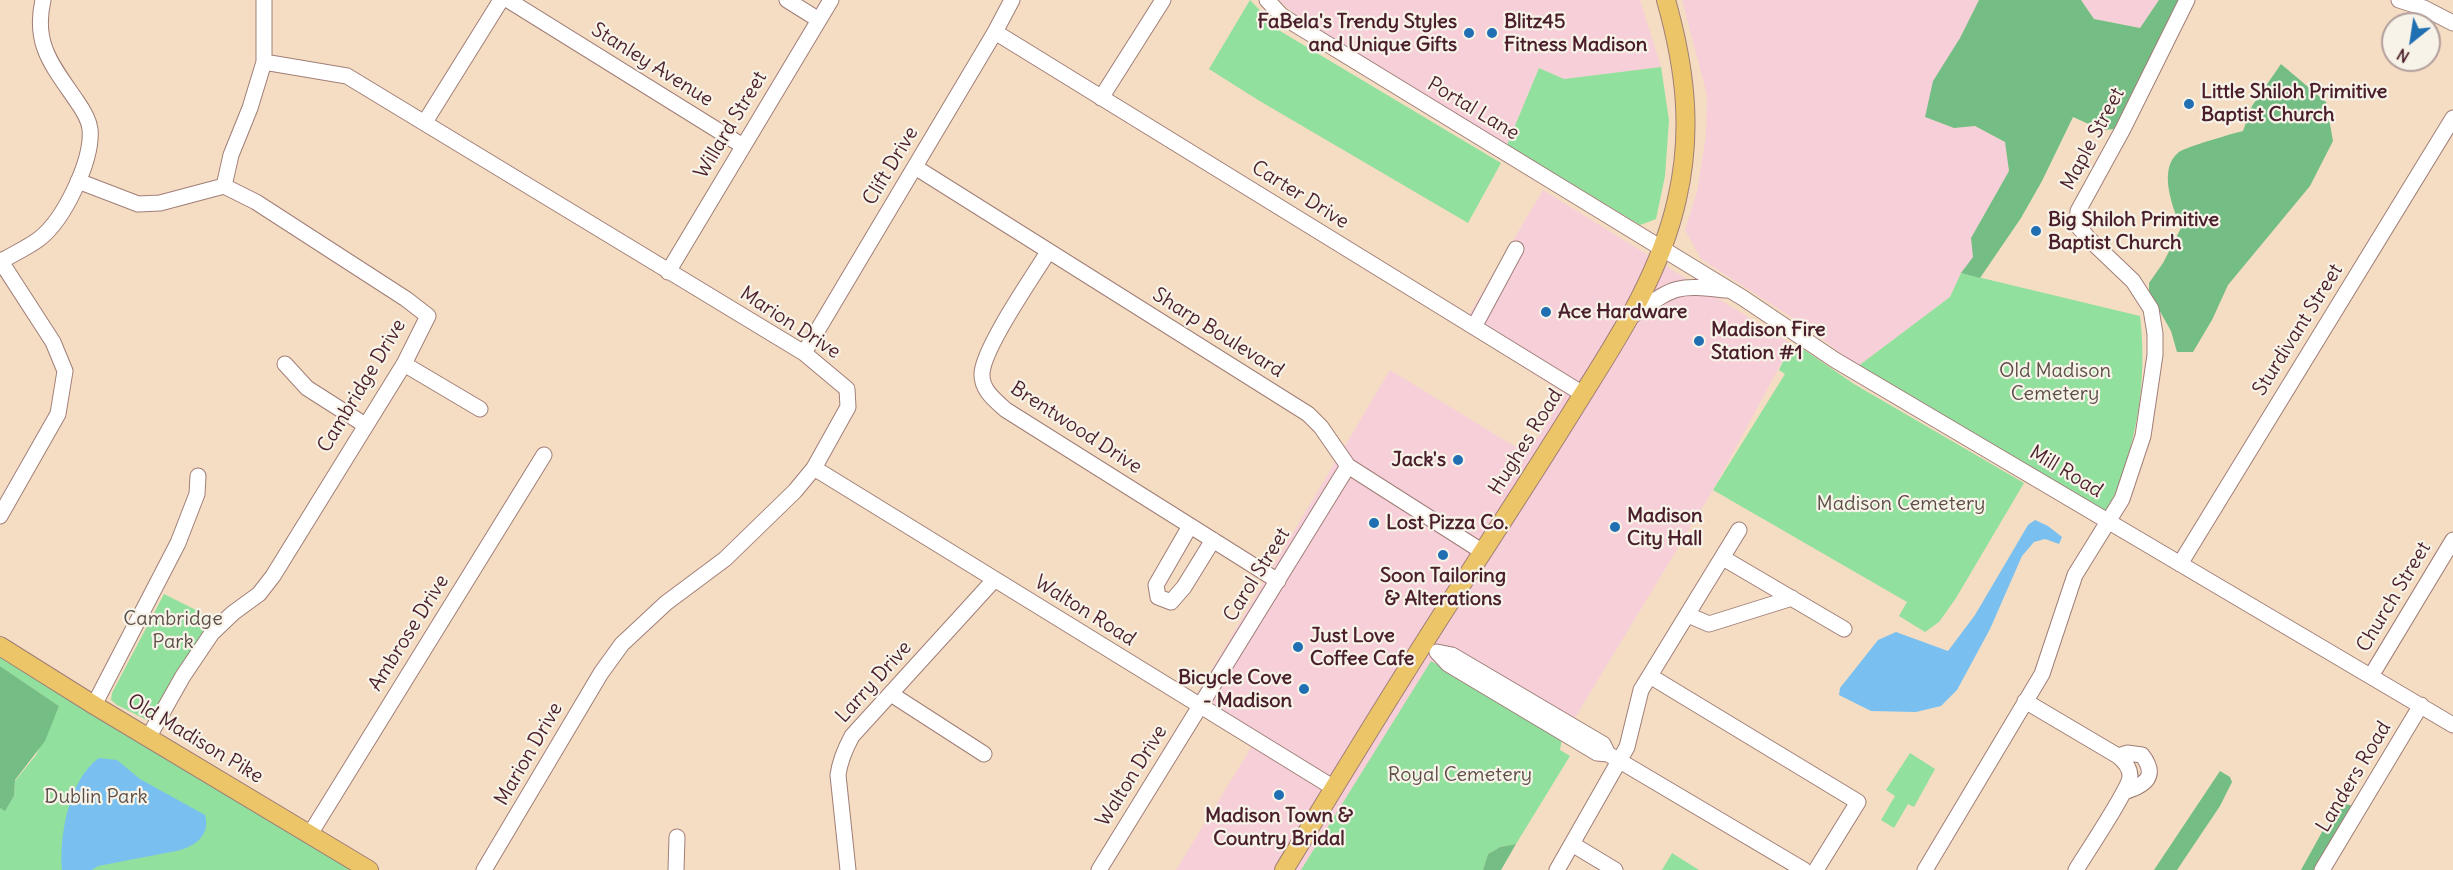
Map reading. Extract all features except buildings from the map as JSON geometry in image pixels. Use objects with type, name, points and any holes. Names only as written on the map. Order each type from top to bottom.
[{"type":"main road","name":"Hughes Road","points":[[1284,870],[1334,788],[1430,648],[1483,552],[1632,315],[1662,248],[1677,200],[1682,171],[1685,122],[1683,70],[1666,0]]},
{"type":"main road","name":"Old Madison Pike","points":[[0,646],[148,738],[369,870]]},
{"type":"street","points":[[0,516],[58,414],[65,371],[53,342],[0,261],[41,238],[64,210],[78,181],[87,154],[90,128],[79,105],[47,58],[39,34],[42,0]]},
{"type":"street","points":[[78,181],[138,204],[160,203],[224,186],[231,156],[250,108],[264,62],[264,0]]},
{"type":"street","points":[[425,122],[501,0]]},
{"type":"street","name":"Stanley Avenue","points":[[508,0],[743,146]]},
{"type":"street","points":[[788,0],[819,20]]},
{"type":"street","name":"Willard Street","points":[[668,272],[831,0]]},
{"type":"street","name":"Clift Drive","points":[[804,353],[1012,0]]},
{"type":"street","points":[[1101,98],[1162,0]]},
{"type":"street","name":"Portal Lane","points":[[1267,0],[1281,15],[1293,23],[1662,248]]},
{"type":"street","name":"Maple Street","points":[[1925,870],[2042,674],[2075,575],[2122,500],[2143,436],[2155,355],[2155,334],[2151,309],[2142,293],[2077,225],[2078,211],[2123,129],[2187,0]]},
{"type":"street","points":[[2398,0],[2424,8],[2453,23]]},
{"type":"street","name":"Carter Drive","points":[[995,32],[1583,394]]},
{"type":"street","name":"Marion Drive","points":[[264,62],[347,76],[804,353],[847,389],[848,407],[814,468],[795,491],[725,559],[666,603],[622,644],[600,673],[484,870]]},
{"type":"street","name":"Sturdivant Street","points":[[2180,564],[2453,118]]},
{"type":"street","name":"Sharp Boulevard","points":[[915,167],[1308,414],[1321,427],[1348,466],[1483,552]]},
{"type":"street","name":"Cambridge Drive","points":[[148,738],[183,676],[212,633],[232,613],[259,594],[273,576],[404,364],[428,316],[406,299],[256,202],[224,186]]},
{"type":"street","name":"Mill Road","points":[[1662,248],[1732,291],[1835,360],[2453,725]]},
{"type":"street","points":[[1474,327],[1516,249]]},
{"type":"street","name":"Brentwood Drive","points":[[1048,252],[987,353],[982,375],[987,393],[1006,410],[1278,581]]},
{"type":"street","points":[[1632,315],[1674,289],[1688,286],[1732,291]]},
{"type":"street","points":[[285,364],[307,388],[365,425]]},
{"type":"street","points":[[404,364],[480,410]]},
{"type":"street","name":"Ambrose Drive","points":[[310,834],[544,455]]},
{"type":"street","name":"Carol Street","points":[[1202,706],[1348,466]]},
{"type":"street","name":"Walton Road","points":[[814,468],[1334,788]]},
{"type":"street","points":[[94,705],[178,543],[197,494],[198,476]]},
{"type":"street","points":[[1190,526],[1156,585],[1158,597],[1171,602],[1184,587],[1213,540]]},
{"type":"street","points":[[1557,870],[1614,758],[1627,747],[1641,690],[1739,530]]},
{"type":"street","name":"Church Street","points":[[2372,676],[2453,540]]},
{"type":"street","points":[[1723,558],[1844,629]]},
{"type":"street","name":"Larry Drive","points":[[848,870],[838,775],[840,761],[852,736],[994,580]]},
{"type":"street","points":[[1688,615],[1709,624],[1792,598]]},
{"type":"street","points":[[1430,648],[1452,655],[1542,715],[1603,744],[1614,758],[1804,870]]},
{"type":"street","points":[[1650,676],[1858,802],[1816,870]]},
{"type":"street","points":[[891,694],[984,754]]},
{"type":"street","points":[[2025,701],[2118,756],[2126,763],[2129,770],[2130,777],[2124,792],[2076,870]]},
{"type":"street","name":"Landers Road","points":[[2322,870],[2421,705]]},
{"type":"street","name":"Walton Drive","points":[[1100,870],[1202,706]]},
{"type":"street","points":[[676,870],[677,837]]},
{"type":"street","points":[[1572,844],[1615,870]]},
{"type":"shaded area","points":[[1279,0],[1640,0],[1661,67],[1564,79],[1539,68],[1507,145],[1299,18]]},
{"type":"shaded area","points":[[1682,0],[1979,0],[1960,38],[1954,128],[1975,126],[2005,142],[2009,171],[1971,238],[1974,257],[1961,273],[1950,297],[1857,367],[1810,329],[1701,259],[1685,230],[1697,192],[1706,136],[1707,95]]},
{"type":"shaded area","points":[[2081,0],[2159,0],[2140,28],[2094,19]]},
{"type":"shaded area","points":[[1543,190],[1795,346],[1789,349],[1713,490],[1562,739],[1431,662],[1301,870],[1176,870],[1260,733],[1197,694],[1390,370],[1527,454],[1563,398],[1561,391],[1461,328]]},
{"type":"green space","points":[[1250,0],[1280,31],[1501,163],[1468,223],[1209,69]]},
{"type":"green space","points":[[1979,0],[2081,0],[2094,19],[2140,28],[2159,0],[2179,0],[2115,129],[2102,130],[2073,117],[2021,218],[1980,278],[1961,273],[1973,257],[1971,238],[2009,171],[2005,142],[1975,126],[1954,128],[1925,117],[1933,81],[1960,38]]},
{"type":"green space","points":[[2281,64],[2326,102],[2333,141],[2310,186],[2228,285],[2212,320],[2193,352],[2177,352],[2171,331],[2149,292],[2149,283],[2163,263],[2181,228],[2169,189],[2169,168],[2172,159],[2183,150],[2243,131],[2252,106]]},
{"type":"green space","points":[[1661,67],[1669,120],[1665,176],[1656,219],[1640,225],[1507,145],[1539,68],[1564,79]]},
{"type":"green space","name":"Old Madison Cemetery","points":[[1961,273],[2140,316],[2142,366],[2137,416],[2126,465],[2107,512],[1857,367],[1950,297]]},
{"type":"green space","name":"Madison Cemetery","points":[[1795,346],[1803,349],[1854,384],[2024,483],[1956,598],[1939,622],[1925,632],[1899,616],[1907,602],[1713,490],[1785,374],[1779,370],[1789,349]]},
{"type":"green space","name":"Cambridge Park","points":[[164,594],[200,612],[209,622],[149,721],[111,700],[112,693]]},
{"type":"green space","name":"Dublin Park","points":[[0,653],[358,870],[0,870],[0,808],[5,810],[14,796],[15,781],[36,755],[59,706],[0,666]]},
{"type":"green space","name":"Royal Cemetery","points":[[1431,661],[1562,739],[1560,750],[1570,756],[1516,844],[1500,847],[1488,854],[1483,870],[1301,870]]},
{"type":"green space","points":[[0,666],[59,706],[45,741],[15,780],[14,796],[5,811],[0,808]]},
{"type":"green space","points":[[1910,753],[1935,769],[1914,807],[1908,804],[1894,828],[1881,820],[1895,796],[1886,790]]},
{"type":"green space","points":[[2220,771],[2230,777],[2232,782],[2220,806],[2177,870],[2154,870]]},
{"type":"green space","points":[[2344,804],[2356,806],[2317,870],[2301,870],[2322,832]]},
{"type":"green space","points":[[1516,844],[1501,870],[1483,870],[1488,854],[1500,847]]},
{"type":"green space","points":[[1672,853],[1699,870],[1662,870]]},
{"type":"water","points":[[2035,520],[2048,526],[2062,537],[2059,544],[2045,539],[2034,542],[2022,556],[1990,629],[1957,690],[1941,706],[1916,712],[1871,711],[1839,695],[1840,688],[1878,640],[1896,632],[1948,651],[1975,615],[2028,525]]},
{"type":"water","points":[[99,758],[117,760],[140,779],[205,815],[206,829],[200,839],[183,849],[98,866],[92,870],[62,870],[62,841],[68,809],[80,780]]},
{"type":"place","name":"FaBela's Trendy Styles and Unique Gifts","points":[[1469,33]]},
{"type":"place","name":"Blitz45 Fitness Madison","points":[[1492,33]]},
{"type":"place","name":"Little Shiloh Primitive Baptist Church","points":[[2189,104]]},
{"type":"place","name":"Big Shiloh Primitive Baptist Church","points":[[2036,231]]},
{"type":"place","name":"Ace Hardware","points":[[1546,312]]},
{"type":"place","name":"Madison Fire Station #1","points":[[1699,341]]},
{"type":"place","name":"Jack's","points":[[1458,460]]},
{"type":"place","name":"Lost Pizza Co.","points":[[1374,523]]},
{"type":"place","name":"Madison City Hall","points":[[1615,527]]},
{"type":"place","name":"Soon Tailoring & Alterations","points":[[1443,555]]},
{"type":"place","name":"Just Love Coffee Cafe","points":[[1298,647]]},
{"type":"place","name":"Bicycle Cove - Madison","points":[[1304,689]]},
{"type":"place","name":"Madison Town & Country Bridal","points":[[1279,795]]}]
